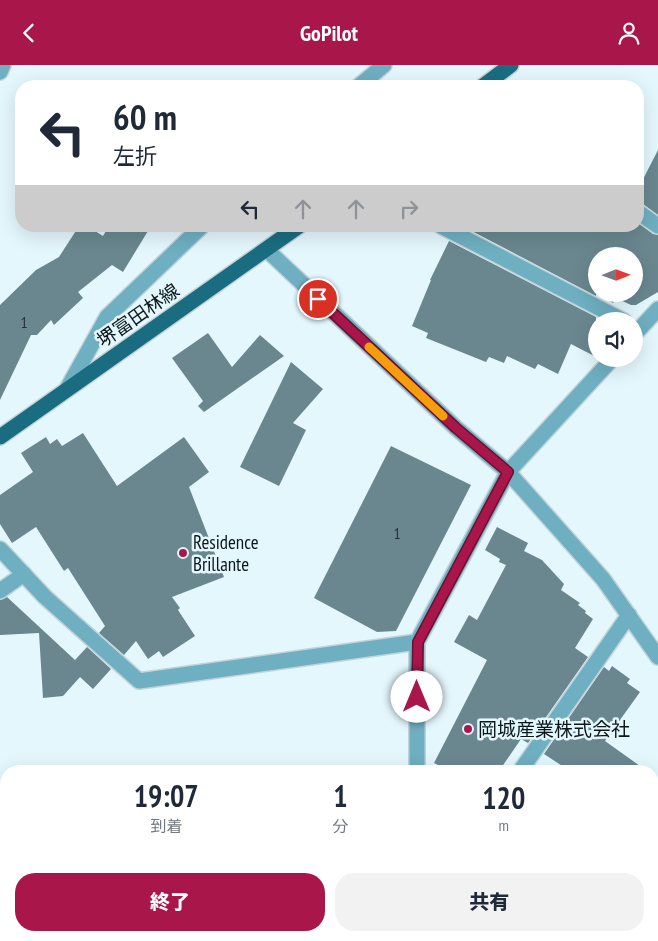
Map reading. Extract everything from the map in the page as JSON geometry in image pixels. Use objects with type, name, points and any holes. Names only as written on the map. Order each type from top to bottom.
[{"type":"main road","points":[[491,80],[511,65]]},
{"type":"main road","name":"堺富田林線","points":[[0,437],[292,232]]},
{"type":"street","points":[[0,72],[3,65]]},
{"type":"street","points":[[366,80],[384,65]]},
{"type":"street","points":[[644,217],[658,225]]},
{"type":"street","points":[[67,389],[107,317],[196,232]]},
{"type":"street","points":[[453,232],[607,312]]},
{"type":"street","points":[[267,250],[456,428],[508,472],[603,579],[658,657]]},
{"type":"street","points":[[643,323],[658,309]]},
{"type":"street","points":[[417,765],[418,642],[508,472],[605,367]]},
{"type":"street","points":[[0,549],[46,597],[139,681],[418,642]]},
{"type":"street","points":[[0,591],[24,574]]},
{"type":"street","points":[[525,765],[629,615]]},
{"type":"building","points":[[658,150],[658,215],[644,205],[644,177]]},
{"type":"building","points":[[644,227],[653,234],[658,235],[658,292],[643,301],[643,247],[588,247],[588,292],[473,232],[644,232]]},
{"type":"building","points":[[75,232],[97,232],[103,236],[105,232],[147,232],[123,272],[112,265],[78,292],[83,298],[54,325],[51,320],[37,335],[31,335],[0,400],[0,305],[36,270],[59,257]]},
{"type":"building","points":[[449,241],[588,313],[588,353],[571,344],[558,374],[538,364],[535,369],[507,356],[504,363],[489,357],[486,362],[426,338],[428,333],[412,326],[430,280]]},
{"type":"building","points":[[627,303],[639,303],[636,305]]},
{"type":"building","points":[[208,333],[232,367],[260,335],[284,356],[204,412],[198,406],[203,401],[172,358]]},
{"type":"building","points":[[291,362],[323,389],[293,423],[306,430],[279,486],[240,467]]},
{"type":"building","points":[[83,433],[117,486],[184,437],[209,472],[189,487],[224,577],[172,597],[195,636],[163,657],[159,651],[148,659],[136,641],[124,655],[99,633],[105,626],[68,568],[64,571],[36,527],[12,543],[0,524],[0,495],[33,472],[21,453],[46,437],[50,444],[57,439],[62,446]]},
{"type":"building","points":[[391,446],[471,485],[396,631],[377,632],[314,598]]},
{"type":"building","points":[[497,527],[528,543],[524,551],[542,560],[564,584],[561,590],[580,603],[578,605],[593,619],[575,648],[588,657],[528,743],[521,739],[503,765],[438,765],[434,763],[487,660],[454,642],[469,615],[477,620],[506,565],[499,562],[500,559],[485,550]]},
{"type":"building","points":[[7,597],[75,660],[87,647],[111,669],[93,689],[80,677],[63,696],[43,698],[39,633],[0,635],[0,600]]},
{"type":"building","points":[[612,666],[630,679],[627,683],[640,692],[605,741],[639,765],[561,765],[544,754],[604,667],[609,671]]},
{"type":"slow traffic","points":[[369,347],[443,416]]},
{"type":"place","name":"Residence Brillante","points":[[183,553]]},
{"type":"place","name":"岡城産業株式会社","points":[[468,729]]},
{"type":"route","points":[[318,299],[456,428],[508,472],[418,642],[417,697]]}]
